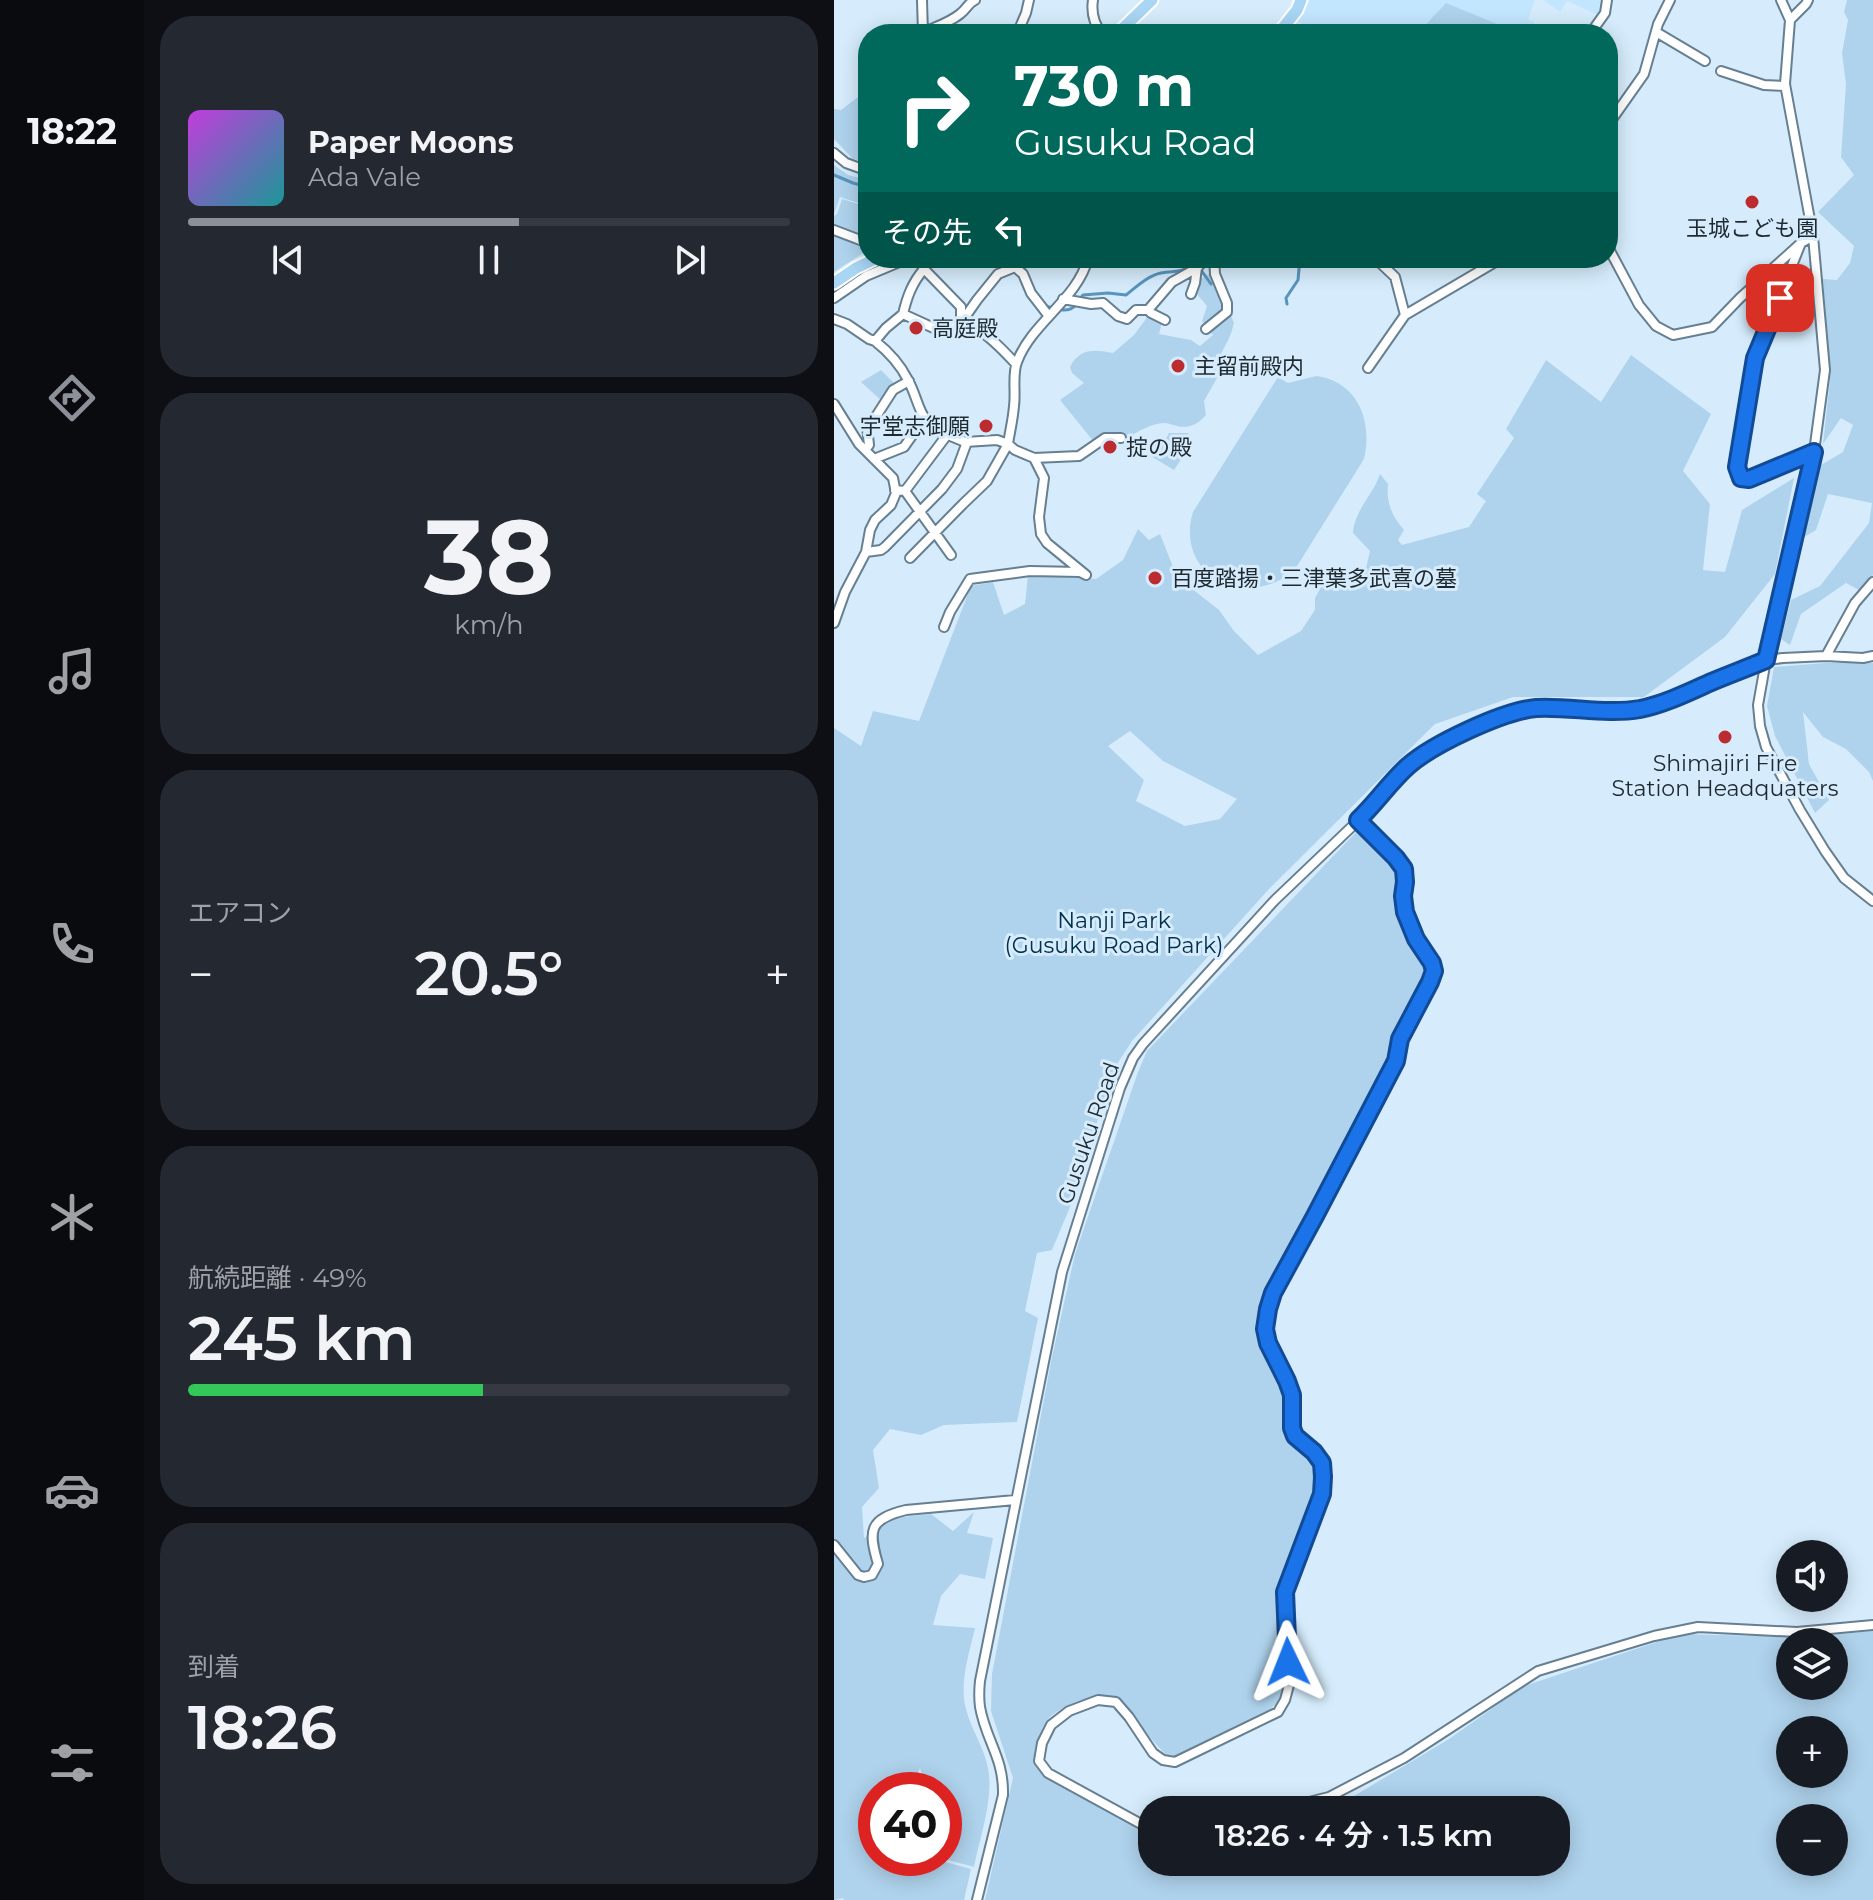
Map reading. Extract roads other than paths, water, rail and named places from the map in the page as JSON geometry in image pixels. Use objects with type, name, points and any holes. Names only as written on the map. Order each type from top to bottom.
[{"type":"main road","points":[[1127,24],[1152,0]]},
{"type":"main road","points":[[1286,24],[1301,0]]},
{"type":"main road","points":[[834,283],[858,267]]},
{"type":"street","points":[[922,0],[922,24]]},
{"type":"street","points":[[942,24],[975,0]]},
{"type":"street","points":[[1021,24],[1029,0]]},
{"type":"street","points":[[1093,0],[1096,24]]},
{"type":"street","points":[[1597,24],[1605,13],[1607,0]]},
{"type":"street","points":[[1618,111],[1644,74],[1656,32],[1670,0]]},
{"type":"street","points":[[1781,0],[1790,20],[1785,86],[1813,236],[1825,370],[1814,452],[1766,660],[1758,705],[1760,726],[1766,747],[1825,851],[1844,878],[1873,901]]},
{"type":"street","points":[[1790,20],[1808,0]]},
{"type":"street","points":[[1656,32],[1705,61]]},
{"type":"street","points":[[1721,71],[1764,85],[1785,86]]},
{"type":"street","points":[[834,153],[846,163],[858,167]]},
{"type":"street","points":[[834,230],[858,239]]},
{"type":"street","points":[[1618,266],[1639,305],[1656,326],[1673,335],[1712,327],[1801,243],[1813,236]]},
{"type":"street","points":[[1801,243],[1755,358],[1737,467],[1741,478],[1749,479],[1814,452]]},
{"type":"street","points":[[834,298],[866,276],[885,268]]},
{"type":"street","points":[[961,323],[998,274],[1013,268]]},
{"type":"street","points":[[1016,268],[1023,274],[1031,293],[1049,314]]},
{"type":"street","points":[[910,558],[987,481],[1008,444],[1016,364],[1030,338],[1074,289],[1083,268]]},
{"type":"street","points":[[1148,310],[1172,282],[1197,268]]},
{"type":"street","points":[[1191,294],[1197,268]]},
{"type":"street","points":[[1206,329],[1227,312],[1227,303],[1215,268]]},
{"type":"street","points":[[1386,268],[1395,277],[1405,315]]},
{"type":"street","points":[[1368,368],[1405,315],[1485,268]]},
{"type":"street","points":[[875,341],[903,314],[915,279],[924,269],[961,307],[961,323]]},
{"type":"street","points":[[1065,301],[1103,303],[1123,319],[1136,310],[1148,310],[1165,320]]},
{"type":"street","points":[[903,314],[938,330],[945,324],[961,323],[989,335],[1016,364]]},
{"type":"street","points":[[834,319],[875,341],[892,355],[909,381],[920,411],[934,429]]},
{"type":"street","points":[[851,431],[867,426],[893,390],[909,381]]},
{"type":"street","points":[[834,404],[859,444],[893,478],[896,493],[891,505],[875,520],[870,530],[866,552],[845,592],[834,623]]},
{"type":"street","points":[[874,459],[904,447],[916,430],[924,425],[967,442],[997,440],[1034,458],[1079,456],[1105,438],[1121,438]]},
{"type":"street","points":[[865,450],[869,445],[867,426]]},
{"type":"street","points":[[905,491],[947,435]]},
{"type":"street","points":[[866,552],[881,550],[921,512],[957,469],[967,442]]},
{"type":"street","points":[[944,627],[970,579],[1030,571],[1080,572],[1086,575],[1047,543],[1041,534],[1039,517],[1044,475],[1034,458]]},
{"type":"street","points":[[895,490],[905,491],[951,555]]},
{"type":"street","points":[[1826,656],[1855,603],[1873,582]]},
{"type":"street","name":"Gusuku Road","points":[[977,1900],[1003,1795],[999,1761],[982,1715],[980,1681],[1062,1272],[1120,1088],[1133,1058],[1155,1028],[1241,935],[1419,757],[1495,718],[1517,711],[1553,707],[1619,711],[1642,708],[1680,696],[1766,660],[1873,656]]},
{"type":"street","points":[[1138,1822],[1048,1773],[1039,1761],[1042,1743],[1051,1725],[1069,1711],[1098,1700],[1116,1702],[1153,1753],[1163,1760],[1175,1762],[1278,1712],[1289,1685],[1285,1592],[1322,1494],[1323,1477],[1322,1463],[1295,1436],[1292,1428],[1292,1395],[1268,1343],[1265,1329],[1268,1309],[1273,1293],[1396,1061],[1400,1039],[1434,971],[1405,912],[1404,869],[1358,820]]},
{"type":"street","points":[[834,1545],[858,1575],[864,1577],[872,1575],[878,1564],[871,1540],[879,1520],[906,1510],[1015,1500]]},
{"type":"street","points":[[1331,1796],[1404,1758],[1538,1671],[1654,1636],[1698,1627],[1797,1632],[1873,1625]]},
{"type":"waterway","points":[[834,175],[858,184]]},
{"type":"waterway","points":[[1023,268],[1036,294]]},
{"type":"waterway","points":[[1080,299],[1083,295],[1126,295],[1152,276],[1186,268]]},
{"type":"waterway","points":[[1287,304],[1286,298],[1298,280],[1299,268]]},
{"type":"waterway","points":[[1201,270],[1211,284]]},
{"type":"waterway","points":[[1046,306],[1066,310],[1076,305]]},
{"type":"place","name":"玉城こども園","points":[[1752,202]]},
{"type":"place","name":"高庭殿","points":[[916,328]]},
{"type":"place","name":"主留前殿内","points":[[1178,366]]},
{"type":"place","name":"宇堂志御願","points":[[986,426]]},
{"type":"place","name":"掟の殿","points":[[1110,447]]},
{"type":"place","name":"百度踏揚・三津葉多武喜の墓","points":[[1155,578]]},
{"type":"place","name":"Shimajiri Fire Station Headquaters","points":[[1725,737]]},
{"type":"park label","name":"Nanji Park (Gusuku Road Park)","points":[[1114,932]]}]
